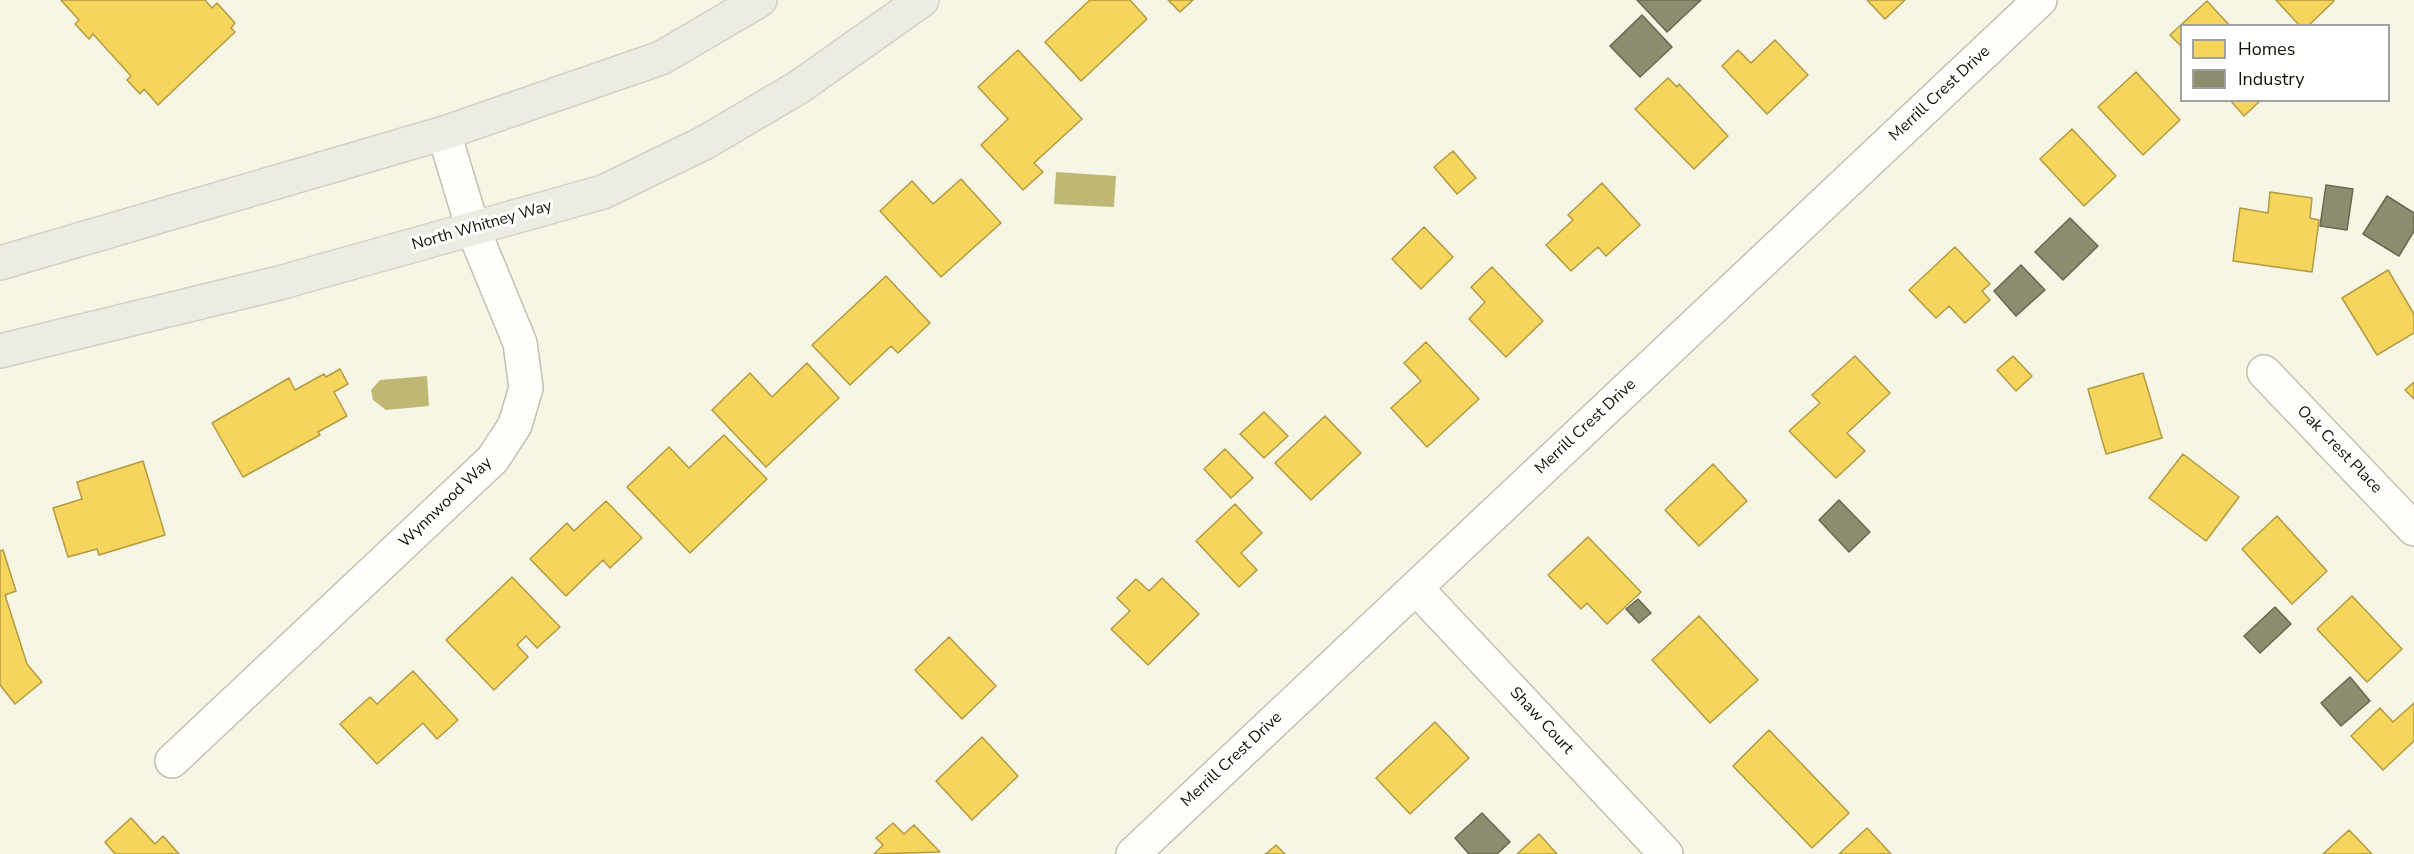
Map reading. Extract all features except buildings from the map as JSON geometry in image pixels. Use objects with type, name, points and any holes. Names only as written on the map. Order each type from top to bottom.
[{"type":"main road","points":[[0,263],[444,132],[661,58],[760,0]]},
{"type":"main road","name":"North Whitney Way","points":[[0,351],[279,283],[603,192],[704,143],[799,87],[921,0]]},
{"type":"street","name":"Merrill Crest Drive","points":[[1133,854],[2040,0]]},
{"type":"street","name":"Wynnwood Way","points":[[172,761],[493,459],[515,425],[526,388],[519,342],[473,229],[444,132]]},
{"type":"street","name":"Oak Crest Place","points":[[2264,372],[2414,529]]},
{"type":"street","name":"Shaw Court","points":[[1416,588],[1666,854]]},
{"type":"shaded area","points":[[1056,172],[1116,176],[1114,207],[1054,204]]},
{"type":"shaded area","points":[[427,376],[429,406],[386,410],[373,400],[371,390],[380,380]]}]
